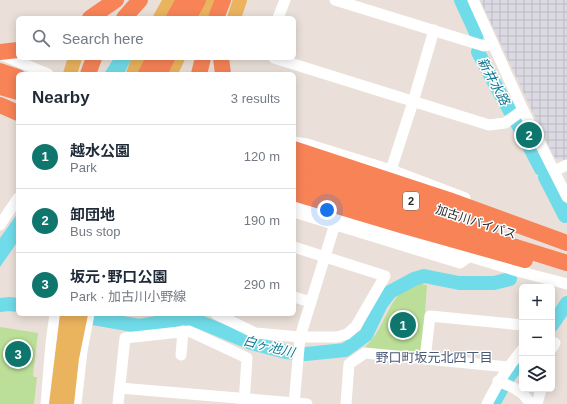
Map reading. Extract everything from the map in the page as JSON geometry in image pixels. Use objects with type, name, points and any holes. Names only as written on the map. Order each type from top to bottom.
[{"type":"highway","points":[[94,16],[116,0]]},
{"type":"highway","points":[[126,16],[140,0]]},
{"type":"highway","points":[[177,16],[184,0]]},
{"type":"highway","points":[[189,16],[198,0]]},
{"type":"highway","points":[[217,16],[223,0]]},
{"type":"highway","points":[[226,16],[230,0]]},
{"type":"highway","points":[[0,53],[16,50]]},
{"type":"highway","points":[[89,72],[93,60]]},
{"type":"highway","points":[[147,72],[153,60]]},
{"type":"highway","points":[[160,72],[166,60]]},
{"type":"highway","points":[[199,72],[202,60]]},
{"type":"highway","points":[[221,60],[223,72]]},
{"type":"highway","points":[[0,71],[16,76]]},
{"type":"highway","points":[[0,87],[16,91]]},
{"type":"highway","points":[[0,105],[16,112]]},
{"type":"highway","points":[[296,150],[449,200],[526,244],[567,243]]},
{"type":"highway","name":"加古川バイパス","points":[[296,165],[526,244],[567,263]]},
{"type":"highway","name":"加古川バイパス","points":[[296,179],[526,244],[567,251]]},
{"type":"highway","name":"2","points":[[296,194],[401,225],[526,244],[567,270]]},
{"type":"main road","points":[[92,16],[104,0]]},
{"type":"main road","points":[[161,16],[170,0]]},
{"type":"main road","points":[[200,16],[208,0]]},
{"type":"main road","points":[[235,16],[240,0]]},
{"type":"main road","points":[[71,72],[74,60]]},
{"type":"main road","points":[[134,72],[138,60]]},
{"type":"main road","points":[[171,72],[177,60]]},
{"type":"main road","points":[[218,72],[220,60]]},
{"type":"main road","points":[[59,316],[67,357],[67,404]]},
{"type":"main road","points":[[56,404],[67,357],[85,318]]},
{"type":"street","points":[[162,0],[161,9],[173,16]]},
{"type":"street","points":[[279,16],[285,0]]},
{"type":"street","points":[[335,0],[484,46],[493,44]]},
{"type":"street","points":[[473,0],[523,110],[567,197]]},
{"type":"street","points":[[391,170],[434,30]]},
{"type":"street","points":[[0,53],[43,72]]},
{"type":"street","points":[[280,60],[489,125],[504,123],[523,110]]},
{"type":"street","points":[[0,114],[16,121]]},
{"type":"street","points":[[296,142],[307,144],[391,170],[567,236]]},
{"type":"street","points":[[554,171],[567,165]]},
{"type":"street","points":[[0,225],[16,201]]},
{"type":"street","points":[[296,204],[517,271],[567,284]]},
{"type":"street","points":[[296,213],[460,263],[470,256]]},
{"type":"street","points":[[294,403],[300,337],[335,224]]},
{"type":"street","points":[[220,316],[254,333],[300,337],[337,337],[347,334],[356,326],[385,276],[296,248]]},
{"type":"street","points":[[296,298],[311,302]]},
{"type":"street","points":[[46,404],[59,316]]},
{"type":"street","points":[[425,359],[430,316],[519,325]]},
{"type":"street","points":[[76,404],[85,318]]},
{"type":"street","points":[[181,356],[183,331]]},
{"type":"street","points":[[118,404],[125,338],[183,331],[197,333],[247,358],[244,401]]},
{"type":"street","points":[[346,404],[349,364],[365,353],[508,367]]},
{"type":"street","points":[[487,404],[498,381],[519,354]]},
{"type":"street","points":[[498,381],[514,388],[532,404]]},
{"type":"street","points":[[120,388],[244,401],[307,404]]},
{"type":"street","points":[[537,404],[540,392]]},
{"type":"shaded area","points":[[480,0],[567,0],[567,160],[557,159],[553,155]]},
{"type":"green space","points":[[420,284],[427,285],[422,352],[418,355],[362,350],[376,334],[398,296],[411,286]]},
{"type":"green space","points":[[0,327],[38,333],[33,375],[34,377],[37,377],[34,404],[0,404]]},
{"type":"water","points":[[113,60],[131,60],[125,72],[105,72]]},
{"type":"water","points":[[16,216],[16,244],[0,267],[0,238]]},
{"type":"waterway","name":"新井水路","points":[[461,0],[477,35]]},
{"type":"waterway","name":"新井水路","points":[[478,52],[510,111]]},
{"type":"waterway","name":"新井水路","points":[[517,123],[541,169]]},
{"type":"waterway","name":"新井水路","points":[[545,177],[565,216],[567,215]]},
{"type":"waterway","name":"白ヶ池川","points":[[82,316],[139,326],[180,319],[200,322],[251,343],[286,352],[306,354],[345,350],[366,335],[381,304],[390,292],[414,279],[424,276],[459,283],[494,283],[510,279]]},
{"type":"waterway","name":"新井水路","points":[[555,321],[567,303]]},
{"type":"waterway","name":"白ヶ池川","points":[[0,305],[16,305]]},
{"type":"waterway","name":"新井水路","points":[[493,404],[509,376],[519,363]]},
{"type":"place","name":"卸団地","points":[[529,135]]},
{"type":"place","name":"越水公園","points":[[403,325]]},
{"type":"place","name":"坂元･野口公園","points":[[18,354]]},
{"type":"district","name":"野口町坂元北四丁目","points":[[434,357]]}]
